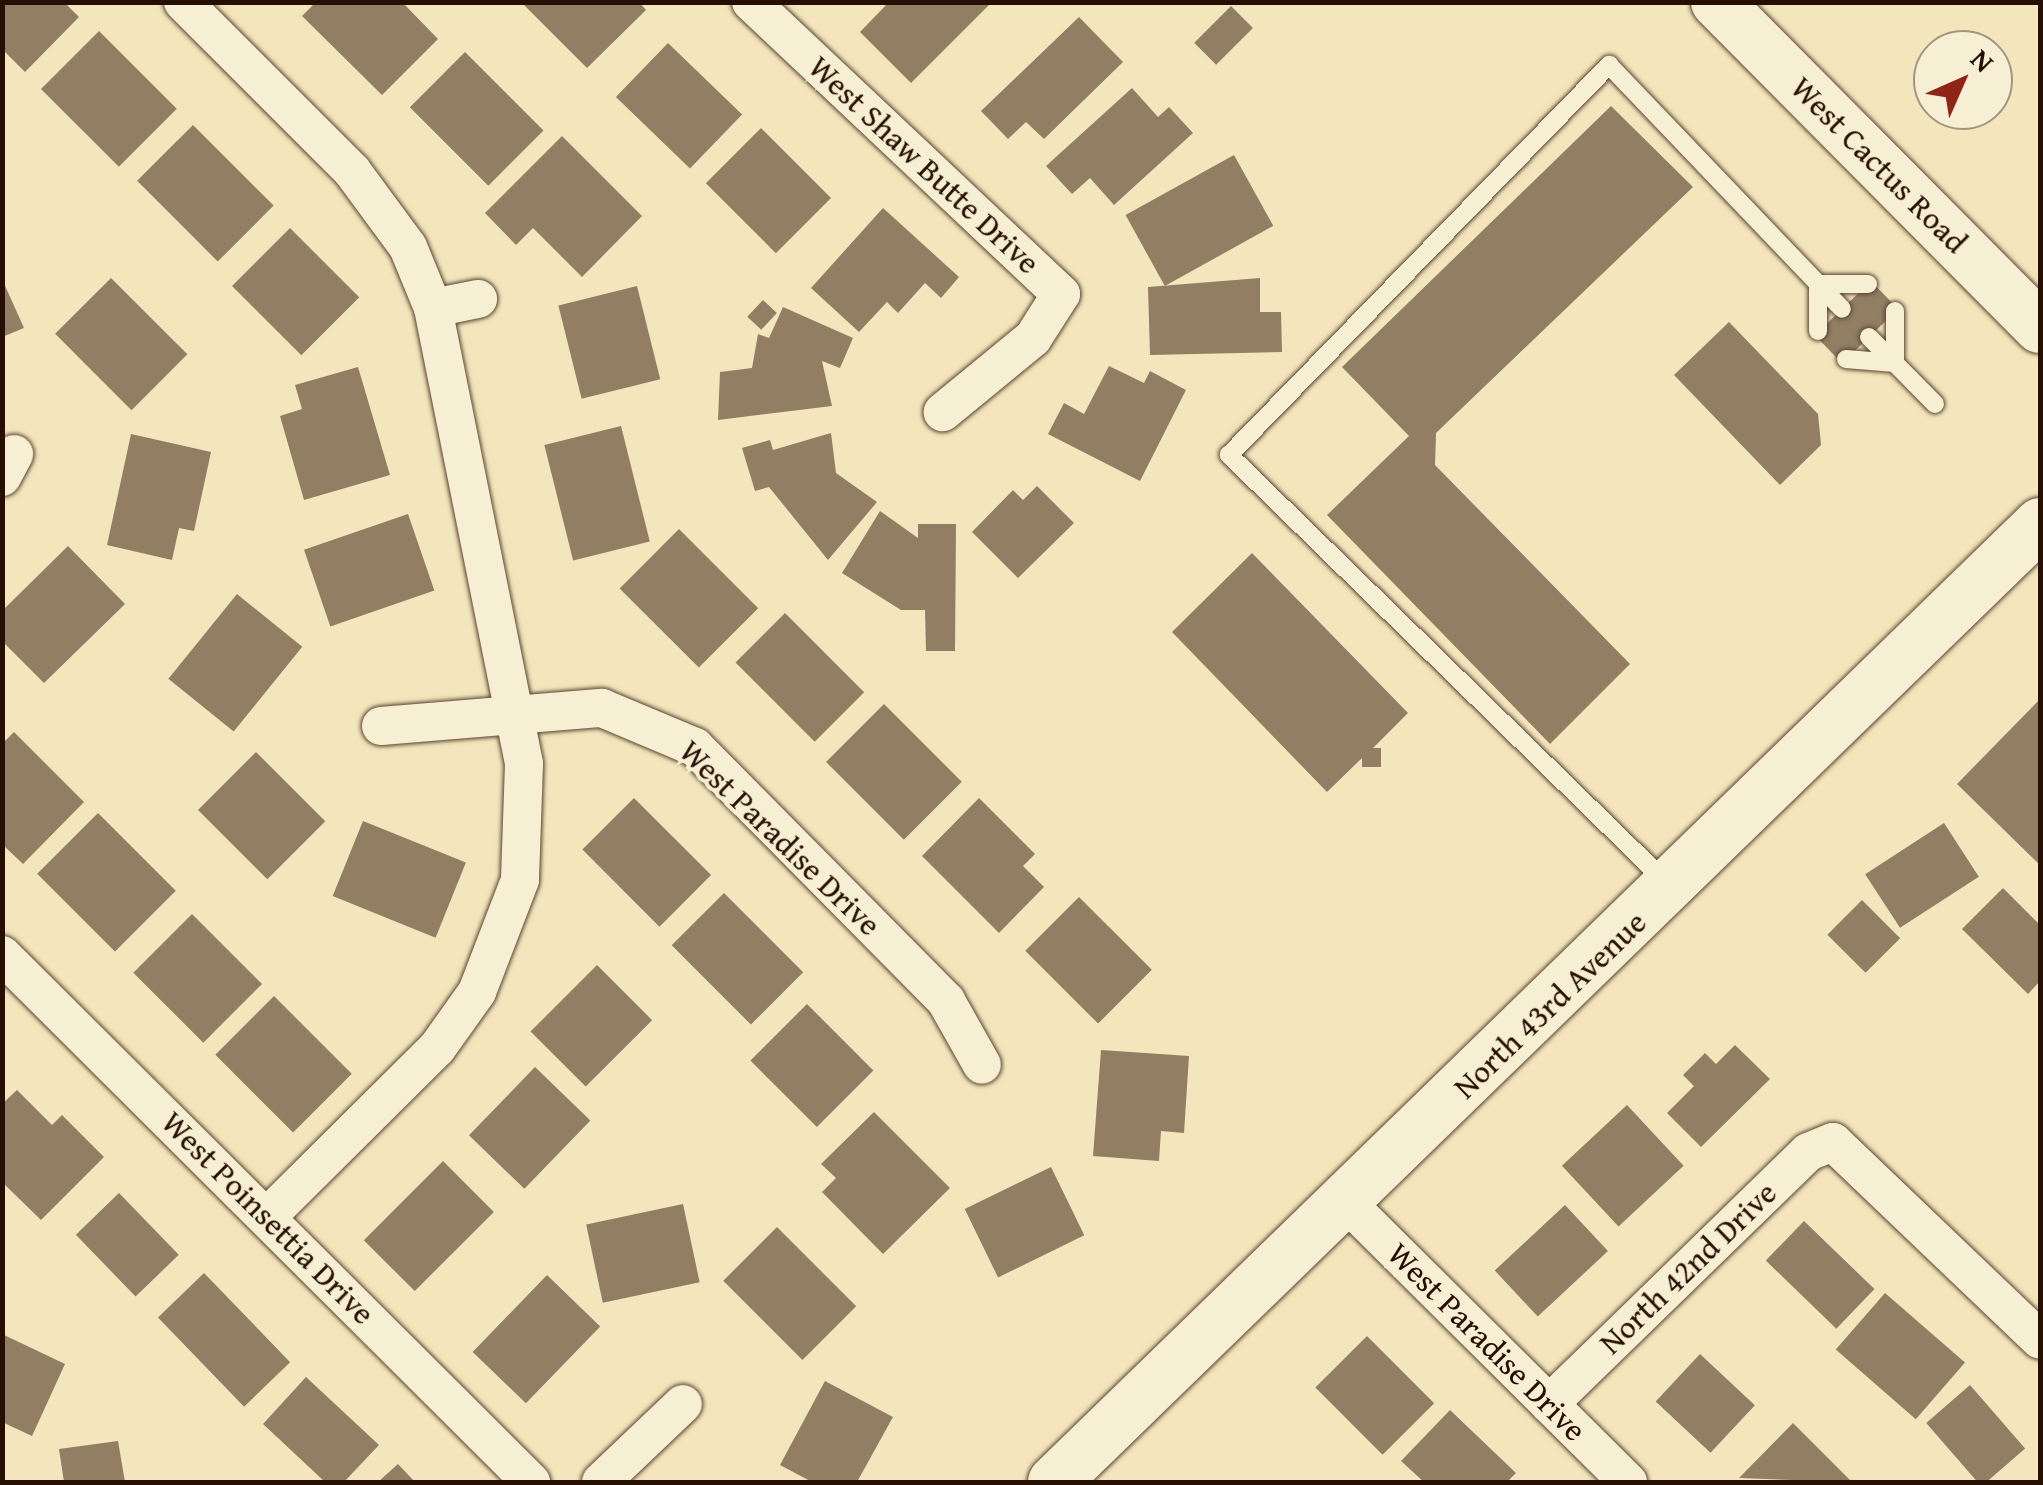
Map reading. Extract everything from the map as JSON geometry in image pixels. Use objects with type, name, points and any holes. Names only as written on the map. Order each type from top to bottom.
[{"type":"main road","name":"West Cactus Road","points":[[1717,2],[2040,327]]},
{"type":"main road","name":"North 43rd Avenue","points":[[1054,1482],[1672,888],[2040,524]]},
{"type":"street","points":[[183,2],[385,208],[433,308],[516,715],[526,822],[520,880],[477,992],[437,1048],[268,1216]]},
{"type":"street","name":"West Shaw Butte Drive","points":[[767,8],[1061,294],[1033,338],[942,412]]},
{"type":"street","points":[[433,308],[478,299]]},
{"type":"street","name":"West Paradise Drive","points":[[381,726],[602,708],[694,747],[946,1001],[982,1066]]},
{"type":"street","name":"West Poinsettia Drive","points":[[2,954],[532,1482]]},
{"type":"street","name":"North 42nd Drive","points":[[1549,1404],[1808,1152],[1833,1142],[2040,1340]]},
{"type":"street","name":"West Paradise Drive","points":[[1346,1200],[1628,1482]]},
{"type":"street","points":[[601,1482],[683,1404]]},
{"type":"lane","points":[[1672,888],[1228,455],[1609,64],[1842,309]]},
{"type":"lane","points":[[1818,284],[1868,284]]},
{"type":"lane","points":[[1818,284],[1818,331]]},
{"type":"lane","points":[[1895,311],[1896,363]]},
{"type":"lane","points":[[1869,336],[1935,404]]},
{"type":"lane","points":[[1846,359],[1896,363]]},
{"type":"building","points":[[2,2],[64,2],[79,17],[25,72],[2,49]]},
{"type":"building","points":[[316,2],[402,2],[438,39],[382,95],[302,16]]},
{"type":"building","points":[[521,2],[639,2],[646,10],[587,68]]},
{"type":"building","points":[[889,2],[989,5],[911,83],[860,32]]},
{"type":"building","points":[[1231,6],[1253,28],[1216,65],[1194,43]]},
{"type":"building","points":[[1079,17],[1123,62],[1044,139],[1026,122],[1008,139],[981,111]]},
{"type":"building","points":[[99,31],[177,109],[119,167],[41,89]]},
{"type":"building","points":[[668,43],[742,115],[690,169],[616,97]]},
{"type":"building","points":[[465,52],[543,130],[488,186],[410,107]]},
{"type":"building","points":[[1132,88],[1158,117],[1169,107],[1193,133],[1114,205],[1090,178],[1072,194],[1046,166]]},
{"type":"building","points":[[1611,106],[1693,187],[1436,433],[1435,465],[1630,664],[1550,744],[1327,515],[1409,436],[1342,367]]},
{"type":"building","points":[[193,125],[274,206],[218,261],[137,181]]},
{"type":"building","points":[[761,128],[831,198],[776,253],[706,183]]},
{"type":"building","points":[[562,136],[642,216],[582,277],[533,228],[516,245],[485,213]]},
{"type":"building","points":[[1234,155],[1273,226],[1165,286],[1126,215]]},
{"type":"building","points":[[883,208],[959,277],[941,298],[925,283],[898,313],[887,302],[859,332],[811,288]]},
{"type":"building","points":[[290,228],[359,297],[301,355],[232,286]]},
{"type":"building","points":[[111,278],[187,354],[132,410],[55,334]]},
{"type":"building","points":[[1260,278],[1260,312],[1281,312],[1282,352],[1150,355],[1148,287]]},
{"type":"building","points":[[2,279],[24,328],[2,337]]},
{"type":"building","points":[[1871,281],[1898,309],[1842,363],[1815,335]]},
{"type":"building","points":[[637,286],[660,379],[582,399],[558,306]]},
{"type":"building","points":[[763,300],[777,313],[761,330],[747,317]]},
{"type":"building","points":[[783,307],[853,338],[840,368],[822,361],[832,406],[718,420],[720,372],[752,368],[758,334],[769,338]]},
{"type":"building","points":[[1729,322],[1818,414],[1821,445],[1780,485],[1674,375]]},
{"type":"building","points":[[1109,366],[1144,383],[1150,371],[1186,390],[1140,481],[1048,434],[1064,403],[1084,414]]},
{"type":"building","points":[[358,367],[390,475],[304,500],[280,416],[302,409],[295,385]]},
{"type":"building","points":[[621,426],[650,541],[573,561],[544,445]]},
{"type":"building","points":[[831,433],[836,473],[877,502],[828,560],[769,487],[755,491],[742,448],[770,440],[773,450]]},
{"type":"building","points":[[131,434],[211,452],[194,531],[179,528],[172,560],[107,545]]},
{"type":"building","points":[[1037,486],[1074,523],[1018,578],[972,532],[1013,490],[1023,500]]},
{"type":"building","points":[[880,511],[918,538],[918,524],[956,524],[955,651],[926,651],[925,610],[901,610],[842,573]]},
{"type":"building","points":[[408,514],[434,591],[330,626],[304,550]]},
{"type":"building","points":[[679,529],[758,608],[699,668],[620,588]]},
{"type":"building","points":[[68,546],[125,604],[44,683],[2,641],[2,611]]},
{"type":"building","points":[[1252,553],[1408,713],[1373,748],[1381,748],[1381,767],[1362,767],[1362,758],[1327,792],[1172,632]]},
{"type":"building","points":[[237,594],[302,647],[234,732],[168,679]]},
{"type":"building","points":[[785,613],[864,692],[815,742],[736,662]]},
{"type":"building","points":[[2040,699],[2040,865],[1957,784]]},
{"type":"building","points":[[884,704],[962,782],[904,840],[826,762]]},
{"type":"building","points":[[14,732],[84,802],[23,864],[2,844],[2,744]]},
{"type":"building","points":[[256,752],[325,821],[267,879],[198,810]]},
{"type":"building","points":[[634,798],[711,875],[659,927],[582,850]]},
{"type":"building","points":[[979,798],[1035,854],[1023,866],[1044,887],[999,933],[922,856]]},
{"type":"building","points":[[98,813],[176,891],[115,952],[37,874]]},
{"type":"building","points":[[363,821],[466,863],[436,938],[333,896]]},
{"type":"building","points":[[1944,823],[1979,877],[1900,928],[1865,874]]},
{"type":"building","points":[[2003,888],[2040,925],[2040,981],[2028,994],[1962,929]]},
{"type":"building","points":[[724,893],[803,972],[751,1025],[672,945]]},
{"type":"building","points":[[1079,897],[1152,970],[1098,1024],[1025,951]]},
{"type":"building","points":[[1862,900],[1900,938],[1866,973],[1827,935]]},
{"type":"building","points":[[192,914],[262,984],[203,1043],[133,973]]},
{"type":"building","points":[[597,965],[652,1020],[586,1087],[531,1031]]},
{"type":"building","points":[[274,996],[352,1074],[293,1132],[215,1055]]},
{"type":"building","points":[[807,1004],[873,1070],[817,1127],[750,1061]]},
{"type":"building","points":[[1735,1045],[1770,1079],[1701,1147],[1667,1113],[1694,1086],[1683,1075],[1705,1053],[1716,1064]]},
{"type":"building","points":[[1101,1050],[1189,1056],[1184,1133],[1161,1131],[1159,1161],[1093,1156]]},
{"type":"building","points":[[535,1067],[590,1120],[524,1189],[469,1135]]},
{"type":"building","points":[[17,1090],[52,1125],[62,1115],[104,1157],[41,1220],[2,1182],[2,1104]]},
{"type":"building","points":[[1627,1105],[1684,1166],[1619,1226],[1562,1166]]},
{"type":"building","points":[[874,1112],[950,1188],[883,1254],[822,1192],[836,1178],[821,1164]]},
{"type":"building","points":[[443,1161],[494,1212],[415,1291],[364,1240]]},
{"type":"building","points":[[1051,1167],[1084,1235],[998,1277],[965,1209]]},
{"type":"building","points":[[119,1193],[179,1255],[136,1297],[76,1235]]},
{"type":"building","points":[[683,1204],[700,1282],[603,1303],[586,1225]]},
{"type":"building","points":[[1565,1205],[1608,1251],[1538,1317],[1495,1270]]},
{"type":"building","points":[[1804,1221],[1874,1289],[1836,1329],[1766,1261]]},
{"type":"building","points":[[777,1227],[856,1306],[802,1360],[723,1281]]},
{"type":"building","points":[[204,1273],[290,1362],[244,1407],[158,1317]]},
{"type":"building","points":[[547,1275],[600,1326],[526,1403],[473,1352]]},
{"type":"building","points":[[1885,1293],[1965,1363],[1916,1419],[1836,1350]]},
{"type":"building","points":[[2,1334],[65,1364],[32,1436],[2,1422]]},
{"type":"building","points":[[1367,1336],[1434,1403],[1383,1455],[1315,1388]]},
{"type":"building","points":[[1700,1354],[1755,1405],[1711,1453],[1656,1402]]},
{"type":"building","points":[[306,1377],[379,1445],[344,1482],[325,1482],[263,1424]]},
{"type":"building","points":[[825,1381],[893,1417],[857,1482],[812,1482],[780,1465]]},
{"type":"building","points":[[1970,1385],[2025,1448],[1986,1482],[1977,1482],[1926,1423]]},
{"type":"building","points":[[1450,1410],[1516,1473],[1507,1482],[1424,1482],[1401,1461]]},
{"type":"building","points":[[1793,1423],[1850,1480],[1848,1482],[1739,1478]]},
{"type":"building","points":[[118,1441],[125,1482],[64,1482],[59,1449]]},
{"type":"building","points":[[398,1464],[415,1482],[378,1482]]}]
